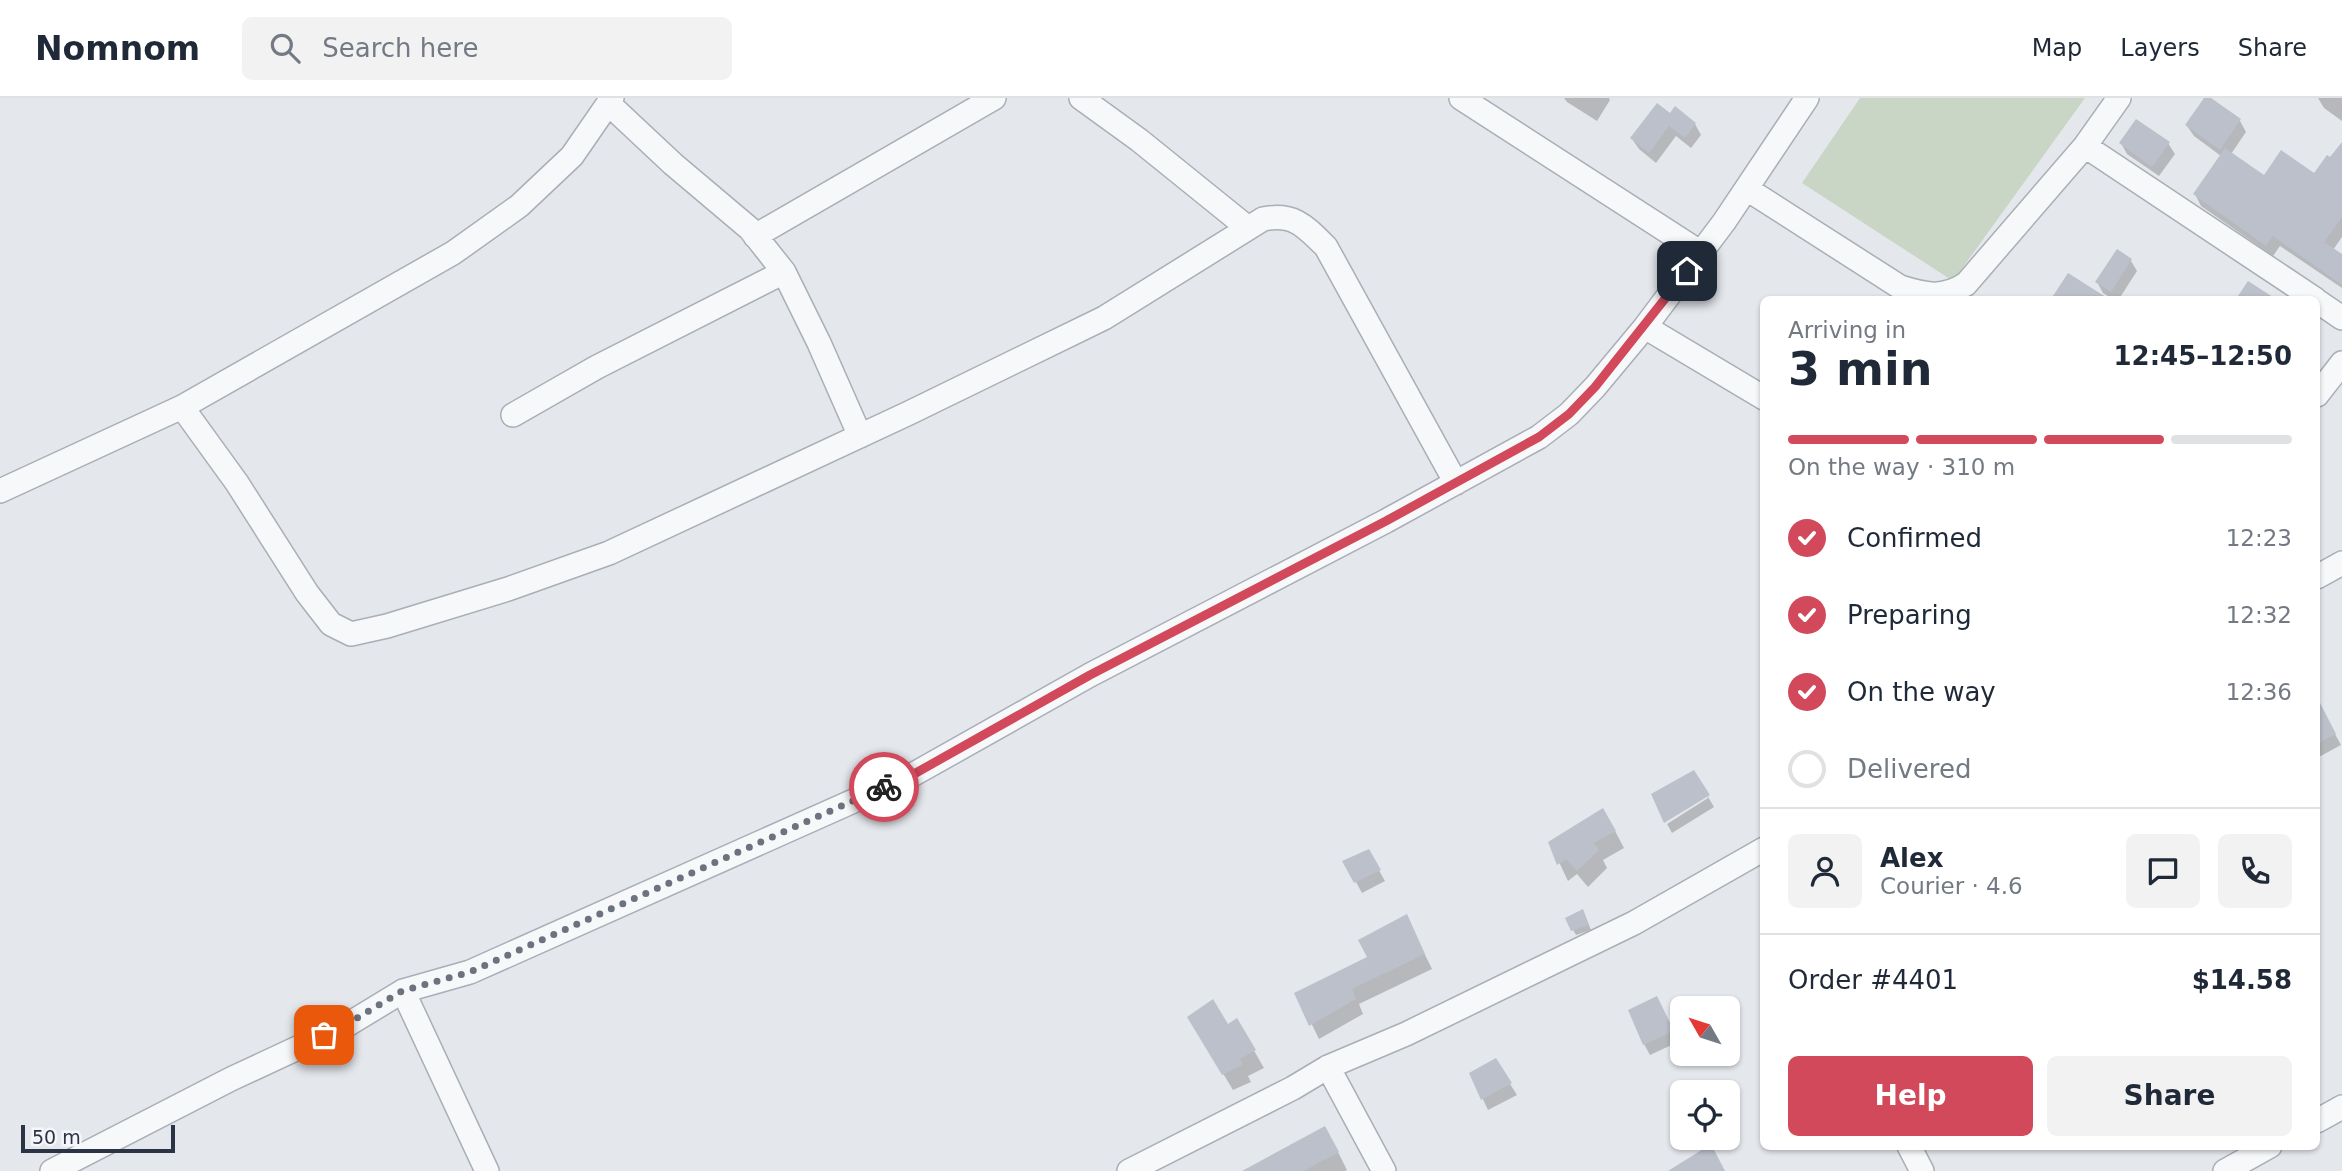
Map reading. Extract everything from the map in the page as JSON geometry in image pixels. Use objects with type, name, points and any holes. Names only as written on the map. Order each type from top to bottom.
[{"type":"street","points":[[755,236],[994,98]]},
{"type":"street","points":[[1081,98],[1139,140],[1248,228]]},
{"type":"street","points":[[1461,98],[1701,253]]},
{"type":"street","points":[[51,1171],[231,1079],[347,1024],[402,991],[470,972],[914,774],[1090,675],[1539,437],[1569,414],[1645,327],[1747,189],[1807,98]]},
{"type":"street","points":[[1942,296],[1965,284],[2085,146],[2119,98]]},
{"type":"street","points":[[0,491],[182,407],[453,253],[519,206],[572,156],[611,101],[755,236],[784,272],[820,342],[860,436]]},
{"type":"street","points":[[2085,146],[2310,296]]},
{"type":"street","points":[[1747,189],[1900,288],[1935,296]]},
{"type":"street","points":[[182,407],[237,483],[307,593],[331,625],[351,635],[496,593],[609,553],[1104,318],[1263,219],[1280,216],[1305,225],[1326,247],[1455,483]]},
{"type":"street","points":[[513,415],[597,367],[784,272]]},
{"type":"street","points":[[2320,303],[2342,318]]},
{"type":"street","points":[[1645,327],[1760,396]]},
{"type":"street","points":[[2320,391],[2342,363]]},
{"type":"street","points":[[2320,575],[2342,563]]},
{"type":"street","points":[[1129,1171],[1293,1088],[1328,1067],[1406,1034],[1634,923],[1760,856]]},
{"type":"street","points":[[402,991],[487,1171]]},
{"type":"street","points":[[1328,1067],[1384,1171]]},
{"type":"street","points":[[2320,1119],[2342,1107]]},
{"type":"street","points":[[1911,1150],[1922,1171]]},
{"type":"street","points":[[2225,1171],[2263,1150]]},
{"type":"green space","points":[[1860,98],[2085,98],[1953,281],[1802,183]]},
{"type":"building","points":[[2204,98],[2211,98],[2241,119],[2220,150],[2185,125]]},
{"type":"building","points":[[1657,103],[1670,113],[1675,106],[1696,123],[1685,138],[1669,126],[1649,153],[1630,138]]},
{"type":"building","points":[[2136,119],[2170,142],[2152,167],[2119,143]]},
{"type":"building","points":[[2342,142],[2342,217],[2324,242],[2342,254],[2342,285],[2273,236],[2266,246],[2193,194],[2225,148],[2264,175],[2281,150],[2314,173],[2327,155],[2330,157]]},
{"type":"building","points":[[2117,249],[2132,259],[2111,292],[2095,282]]},
{"type":"building","points":[[2068,273],[2104,296],[2053,296]]},
{"type":"building","points":[[2248,281],[2271,296],[2238,296]]},
{"type":"building","points":[[2320,703],[2336,734],[2320,742]]},
{"type":"building","points":[[1694,770],[1710,795],[1664,823],[1651,794]]},
{"type":"building","points":[[1603,808],[1616,831],[1594,843],[1599,850],[1577,871],[1566,859],[1557,865],[1548,842]]},
{"type":"building","points":[[1369,849],[1381,870],[1354,883],[1342,861]]},
{"type":"building","points":[[1583,909],[1589,925],[1571,931],[1565,918]]},
{"type":"building","points":[[1407,914],[1425,954],[1352,989],[1356,999],[1309,1026],[1294,993],[1367,957],[1358,940]]},
{"type":"building","points":[[1657,996],[1670,1023],[1670,1033],[1643,1045],[1628,1010]]},
{"type":"building","points":[[1213,999],[1228,1024],[1237,1018],[1256,1050],[1240,1059],[1243,1065],[1222,1075],[1187,1017]]},
{"type":"building","points":[[1496,1058],[1512,1083],[1481,1100],[1469,1073]]},
{"type":"building","points":[[1325,1126],[1339,1152],[1304,1171],[1242,1171]]},
{"type":"building","points":[[1701,1150],[1714,1150],[1725,1171],[1668,1171]]},
{"type":"way so far","points":[[324,1035],[402,991],[470,972],[884,787]]},
{"type":"route","points":[[884,787],[914,774],[1090,675],[1386,521],[1539,437],[1569,414],[1595,387],[1687,271]]}]
